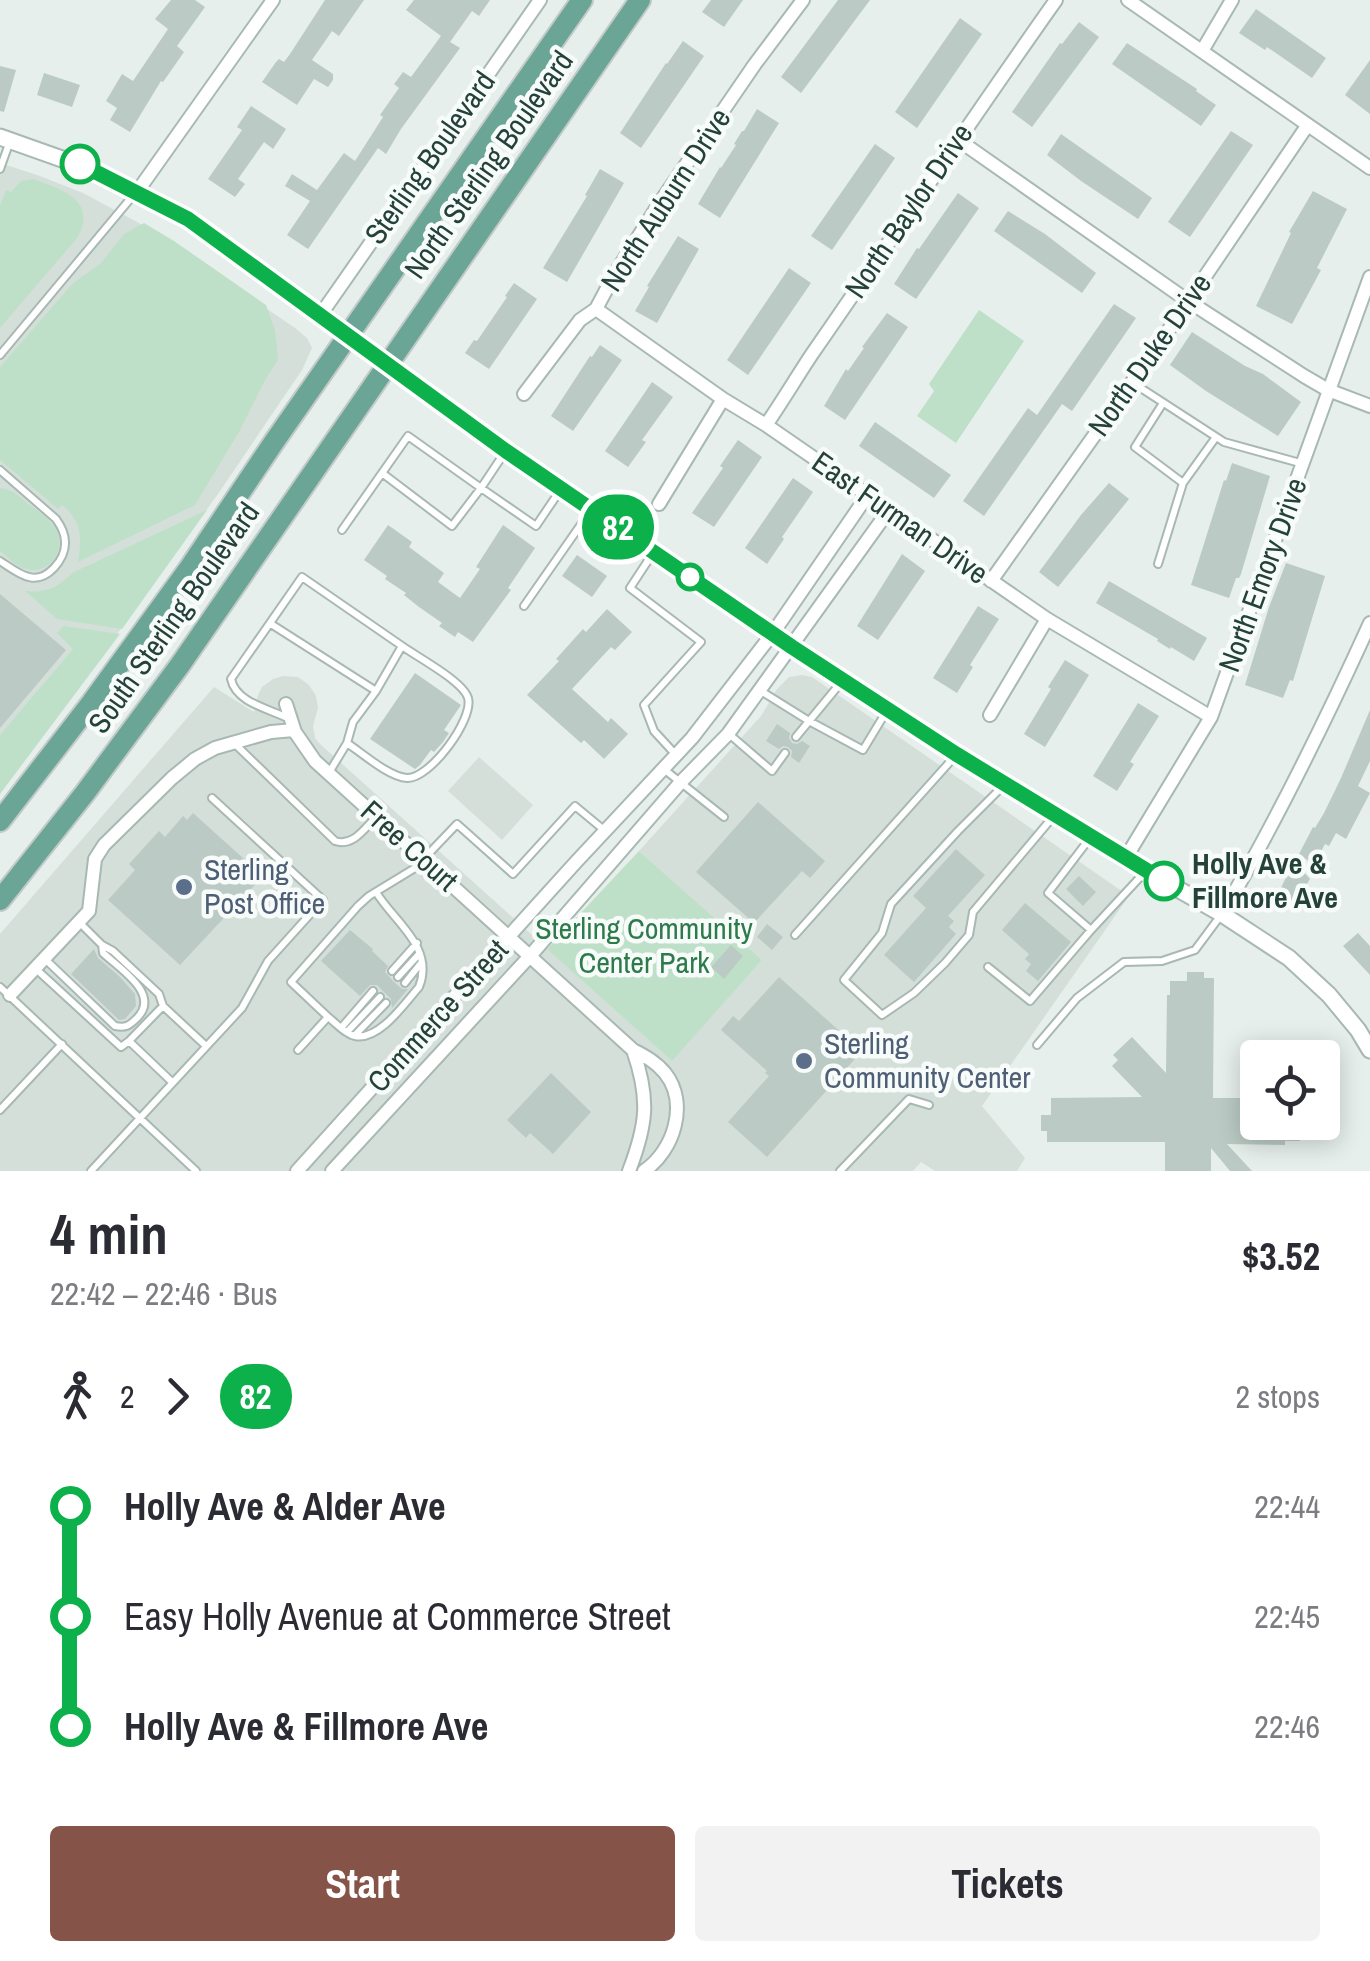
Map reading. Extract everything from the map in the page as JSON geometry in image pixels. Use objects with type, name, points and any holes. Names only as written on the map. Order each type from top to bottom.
[{"type":"main road","name":"North Sterling Boulevard","points":[[349,336],[582,0]]},
{"type":"main road","name":"North Sterling Boulevard","points":[[388,365],[640,0]]},
{"type":"main road","name":"South Sterling Boulevard","points":[[0,821],[188,570],[349,336]]},
{"type":"main road","name":"South Sterling Boulevard","points":[[0,900],[180,665],[388,365]]},
{"type":"street","points":[[137,192],[273,0]]},
{"type":"street","name":"Sterling Boulevard","points":[[320,316],[540,0]]},
{"type":"street","name":"North Auburn Drive","points":[[524,394],[580,320],[596,309],[659,204],[803,0]]},
{"type":"street","name":"North Baylor Drive","points":[[766,425],[957,139],[1056,0]]},
{"type":"street","points":[[1128,0],[1370,168]]},
{"type":"street","points":[[1202,52],[1232,0]]},
{"type":"street","name":"North Duke Drive","points":[[991,582],[1307,126]]},
{"type":"street","points":[[5,139],[93,170],[188,219],[506,451],[792,647],[956,754],[1289,958],[1329,995],[1370,1050]]},
{"type":"street","points":[[957,139],[1188,301],[1328,390],[1370,406]]},
{"type":"street","name":"North Emory Drive","points":[[1124,859],[1211,717],[1370,277]]},
{"type":"street","name":"East Furman Drive","points":[[596,309],[1047,620],[1211,717]]},
{"type":"street","points":[[660,504],[724,399]]},
{"type":"street","name":"Commerce Street","points":[[297,1171],[722,701],[774,633],[867,496]]},
{"type":"street","name":"Commerce Street","points":[[332,1171],[728,734],[889,510]]},
{"type":"street","points":[[990,714],[1047,620]]},
{"type":"street","points":[[1222,914],[1265,842],[1370,623]]},
{"type":"street","name":"Free Court","points":[[286,704],[292,725],[309,755],[633,1050],[664,1071],[676,1098],[674,1133],[666,1148],[644,1171]]},
{"type":"street","points":[[5,991],[40,963],[89,910],[95,859],[104,845],[172,778],[194,758],[292,725]]},
{"type":"street","points":[[629,1171],[643,1132],[645,1106],[642,1076],[633,1050]]},
{"type":"lane","points":[[0,169],[5,139]]},
{"type":"lane","points":[[0,355],[137,192]]},
{"type":"lane","points":[[1132,383],[1224,442],[1303,464]]},
{"type":"lane","points":[[1163,403],[1135,447],[1182,483]]},
{"type":"lane","points":[[342,530],[408,436],[536,526],[561,488]]},
{"type":"lane","points":[[1158,564],[1182,483],[1216,437]]},
{"type":"lane","points":[[382,473],[452,526],[506,451]]},
{"type":"lane","points":[[0,470],[56,519],[66,542],[56,567],[43,576],[30,578],[0,560]]},
{"type":"lane","points":[[524,606],[592,509]]},
{"type":"lane","points":[[654,552],[630,588],[700,642],[644,705],[654,731],[676,754]]},
{"type":"lane","points":[[292,725],[242,698],[231,684],[232,675],[302,577],[457,683],[468,695],[468,711],[459,729],[437,760],[425,772],[411,778],[396,776],[347,744]]},
{"type":"lane","points":[[271,624],[376,692]]},
{"type":"lane","points":[[329,772],[347,744],[353,722],[376,692],[402,646]]},
{"type":"lane","points":[[796,736],[843,679]]},
{"type":"lane","points":[[760,690],[863,750],[888,708]]},
{"type":"lane","points":[[728,734],[772,771],[785,753]]},
{"type":"lane","points":[[233,742],[335,841],[351,841],[377,816]]},
{"type":"lane","points":[[795,935],[956,754]]},
{"type":"lane","points":[[664,769],[724,817]]},
{"type":"lane","points":[[1006,783],[892,904],[882,933],[844,980],[882,1014],[914,993],[945,963],[969,935],[973,912],[1055,814]]},
{"type":"lane","points":[[91,1171],[242,1008],[268,961],[324,900],[212,798]]},
{"type":"lane","points":[[376,892],[392,917],[417,943],[423,973],[419,987],[387,1023],[363,1036],[347,1032],[291,982],[358,906],[376,892],[415,868],[457,824],[512,874],[575,806],[605,831]]},
{"type":"lane","points":[[1090,837],[1048,893],[1090,930]]},
{"type":"lane","points":[[988,967],[1030,1002],[1146,871]]},
{"type":"lane","points":[[1037,1045],[1078,998],[1124,962],[1162,961],[1195,950],[1222,914]]},
{"type":"lane","points":[[79,922],[159,994],[163,1006],[206,1046]]},
{"type":"lane","points":[[398,977],[417,943]]},
{"type":"lane","points":[[40,963],[115,1026],[123,1028],[143,1012],[146,998],[103,953],[102,945]]},
{"type":"lane","points":[[398,977],[420,952]]},
{"type":"lane","points":[[40,963],[121,1047],[163,1006]]},
{"type":"lane","points":[[398,977],[422,963]]},
{"type":"lane","points":[[5,991],[196,1171]]},
{"type":"lane","points":[[347,1032],[380,997],[347,1032]]},
{"type":"lane","points":[[298,1050],[328,1017]]},
{"type":"lane","points":[[129,1041],[172,1082]]},
{"type":"lane","points":[[0,1110],[62,1044]]},
{"type":"lane","points":[[840,1171],[908,1099],[929,1105]]},
{"type":"shaded area","points":[[0,163],[83,193],[152,230],[295,328],[312,348],[302,370],[220,491],[0,788]]},
{"type":"shaded area","points":[[298,677],[309,685],[316,696],[318,708],[313,726],[320,744],[671,1060],[762,960],[639,851],[761,716],[777,689],[789,677],[812,677],[1129,896],[982,1106],[1025,1158],[1017,1171],[935,1171],[921,1162],[913,1171],[0,1171],[0,934],[214,687],[254,712],[262,687],[273,679]]},
{"type":"shaded area","points":[[479,757],[533,805],[502,840],[448,791]]},
{"type":"green space","points":[[33,179],[73,197],[83,213],[83,224],[78,237],[0,328],[0,205],[6,190],[11,192],[21,181]]},
{"type":"green space","points":[[144,223],[266,305],[275,330],[278,360],[195,505],[78,562],[80,538],[74,517],[62,505],[58,509],[0,460],[0,367],[72,284],[101,263],[124,234]]},
{"type":"green space","points":[[979,310],[1024,341],[956,443],[917,416],[934,391],[929,384]]},
{"type":"green space","points":[[0,488],[18,495],[53,526],[59,546],[48,565],[26,569],[0,551]]},
{"type":"green space","points":[[207,510],[122,629],[57,619],[25,591],[51,588],[72,573]]},
{"type":"green space","points":[[64,626],[120,634],[0,794],[0,735],[73,649],[57,633]]},
{"type":"green space","name":"Sterling Community Center Park","points":[[639,851],[762,960],[672,1061],[547,949]]},
{"type":"building","points":[[171,0],[195,0],[205,7],[177,46],[184,52],[130,132],[110,120],[117,108],[106,101],[122,74],[133,81],[168,29],[155,19]]},
{"type":"building","points":[[325,0],[364,0],[339,36],[332,31],[312,60],[333,74],[333,80],[328,87],[314,79],[297,105],[262,82],[279,59],[284,62]]},
{"type":"building","points":[[414,0],[490,0],[479,16],[472,11],[450,42],[460,48],[386,154],[378,148],[308,249],[287,235],[310,201],[285,186],[292,174],[317,190],[344,153],[355,161],[399,88],[394,84],[403,72],[411,77],[441,36],[406,10]]},
{"type":"building","points":[[711,0],[743,0],[724,27],[702,12]]},
{"type":"building","points":[[838,0],[870,0],[801,93],[781,77]]},
{"type":"building","points":[[1256,9],[1326,58],[1312,78],[1239,33]]},
{"type":"building","points":[[960,18],[982,34],[917,128],[895,112]]},
{"type":"building","points":[[1079,22],[1099,37],[1032,127],[1012,112]]},
{"type":"building","points":[[683,41],[704,56],[641,148],[620,133]]},
{"type":"building","points":[[1127,43],[1216,105],[1201,126],[1112,64]]},
{"type":"building","points":[[1370,60],[1370,114],[1345,95]]},
{"type":"building","points":[[0,66],[16,70],[4,112],[0,111]]},
{"type":"building","points":[[44,73],[80,85],[72,107],[37,95]]},
{"type":"building","points":[[251,106],[286,129],[273,149],[264,142],[238,179],[245,184],[235,197],[208,179],[242,130],[237,127]]},
{"type":"building","points":[[757,109],[779,123],[720,218],[698,204]]},
{"type":"building","points":[[1231,131],[1253,145],[1190,237],[1168,222]]},
{"type":"building","points":[[1061,134],[1152,198],[1138,219],[1047,155]]},
{"type":"building","points":[[875,144],[895,158],[832,250],[811,236]]},
{"type":"building","points":[[600,169],[624,183],[567,282],[543,268]]},
{"type":"building","points":[[1313,191],[1347,209],[1292,324],[1256,306],[1289,232]]},
{"type":"building","points":[[958,193],[979,208],[916,299],[894,284]]},
{"type":"building","points":[[1008,211],[1096,273],[1082,293],[994,231]]},
{"type":"building","points":[[678,236],[699,249],[657,323],[635,311]]},
{"type":"building","points":[[789,268],[811,283],[748,375],[727,360]]},
{"type":"building","points":[[514,283],[537,299],[489,369],[465,353]]},
{"type":"building","points":[[1114,304],[1136,318],[1072,411],[1062,404],[984,516],[963,501],[1028,408],[1037,415]]},
{"type":"building","points":[[887,313],[908,327],[845,420],[824,406]]},
{"type":"building","points":[[1192,332],[1263,374],[1301,402],[1278,436],[1170,365]]},
{"type":"building","points":[[600,345],[622,360],[573,431],[551,416]]},
{"type":"building","points":[[652,382],[673,397],[628,467],[605,451]]},
{"type":"building","points":[[875,422],[951,475],[934,498],[859,446]]},
{"type":"building","points":[[738,440],[762,457],[714,527],[692,513]]},
{"type":"building","points":[[1232,463],[1270,476],[1241,574],[1229,598],[1191,585]]},
{"type":"building","points":[[793,478],[813,492],[767,564],[745,548]]},
{"type":"building","points":[[1109,483],[1129,499],[1058,587],[1039,572]]},
{"type":"building","points":[[388,525],[412,542],[409,547],[444,573],[438,582],[460,598],[503,525],[535,548],[508,588],[511,590],[473,642],[458,632],[455,637],[439,626],[442,623],[364,560]]},
{"type":"building","points":[[902,554],[925,571],[878,640],[857,626]]},
{"type":"building","points":[[577,555],[607,576],[592,597],[562,576]]},
{"type":"building","points":[[1286,563],[1325,576],[1293,681],[1290,680],[1283,698],[1245,685]]},
{"type":"building","points":[[1109,581],[1207,638],[1194,661],[1096,603]]},
{"type":"building","points":[[0,594],[66,650],[0,728]]},
{"type":"building","points":[[978,606],[999,619],[957,693],[933,678]]},
{"type":"building","points":[[607,609],[632,632],[615,650],[611,647],[572,689],[608,722],[611,718],[628,734],[604,759],[527,695],[583,629],[586,632]]},
{"type":"building","points":[[1065,660],[1089,675],[1045,747],[1024,734]]},
{"type":"building","points":[[415,673],[461,705],[444,730],[449,733],[443,742],[415,769],[370,739]]},
{"type":"building","points":[[1138,703],[1159,716],[1117,791],[1093,776]]},
{"type":"building","points":[[1370,710],[1370,761],[1358,786],[1370,793],[1346,839],[1336,833],[1314,865],[1299,854],[1324,813]]},
{"type":"building","points":[[777,724],[790,733],[792,743],[802,741],[810,746],[799,763],[791,757],[788,747],[779,749],[766,741]]},
{"type":"building","points":[[758,802],[825,861],[810,878],[802,871],[754,923],[696,872]]},
{"type":"building","name":"Sterling Post Office","points":[[193,813],[263,876],[180,965],[108,900],[135,870],[129,864],[159,831],[165,837],[183,816],[187,820]]},
{"type":"building","points":[[956,849],[985,875],[948,916],[954,921],[949,927],[956,934],[914,982],[884,955],[926,908],[913,896]]},
{"type":"building","points":[[1294,861],[1310,879],[1302,892],[1308,895],[1301,909],[1277,896]]},
{"type":"building","points":[[1079,876],[1096,892],[1083,906],[1066,889]]},
{"type":"building","points":[[1025,903],[1071,942],[1038,981],[1026,971],[1031,964],[1025,959],[1029,954],[1002,930]]},
{"type":"building","points":[[767,924],[783,937],[772,950],[757,937]]},
{"type":"building","points":[[350,930],[388,966],[385,972],[393,981],[408,989],[392,1008],[391,999],[377,985],[370,985],[360,996],[321,961]]},
{"type":"building","points":[[1358,933],[1370,946],[1370,975],[1343,946]]},
{"type":"building","points":[[731,945],[743,956],[724,979],[711,967]]},
{"type":"building","points":[[94,949],[98,958],[135,994],[136,1006],[125,1019],[119,1020],[71,974]]},
{"type":"building","points":[[1187,972],[1204,972],[1204,978],[1214,978],[1213,1098],[1240,1098],[1240,1140],[1300,1141],[1285,1141],[1285,1145],[1227,1144],[1252,1171],[1230,1171],[1211,1148],[1211,1171],[1165,1171],[1165,1142],[1047,1142],[1047,1131],[1041,1131],[1041,1115],[1051,1115],[1051,1098],[1142,1097],[1112,1066],[1118,1060],[1113,1055],[1132,1037],[1166,1073],[1170,981],[1187,981]]},
{"type":"building","name":"Sterling Community Center","points":[[779,977],[862,1051],[767,1157],[728,1122],[769,1076],[721,1030],[733,1016],[739,1021]]},
{"type":"building","points":[[551,1073],[591,1112],[553,1154],[530,1133],[526,1138],[507,1120]]},
{"type":"bus line","name":"82","points":[[80,164],[188,219],[506,451],[792,647],[956,754],[1164,881]]},
{"type":"place","name":"Holly Ave & Fillmore Ave","points":[[1164,881]]},
{"type":"place","name":"Sterling Post Office","points":[[184,887]]},
{"type":"place","name":"Sterling Community Center","points":[[804,1061]]}]
